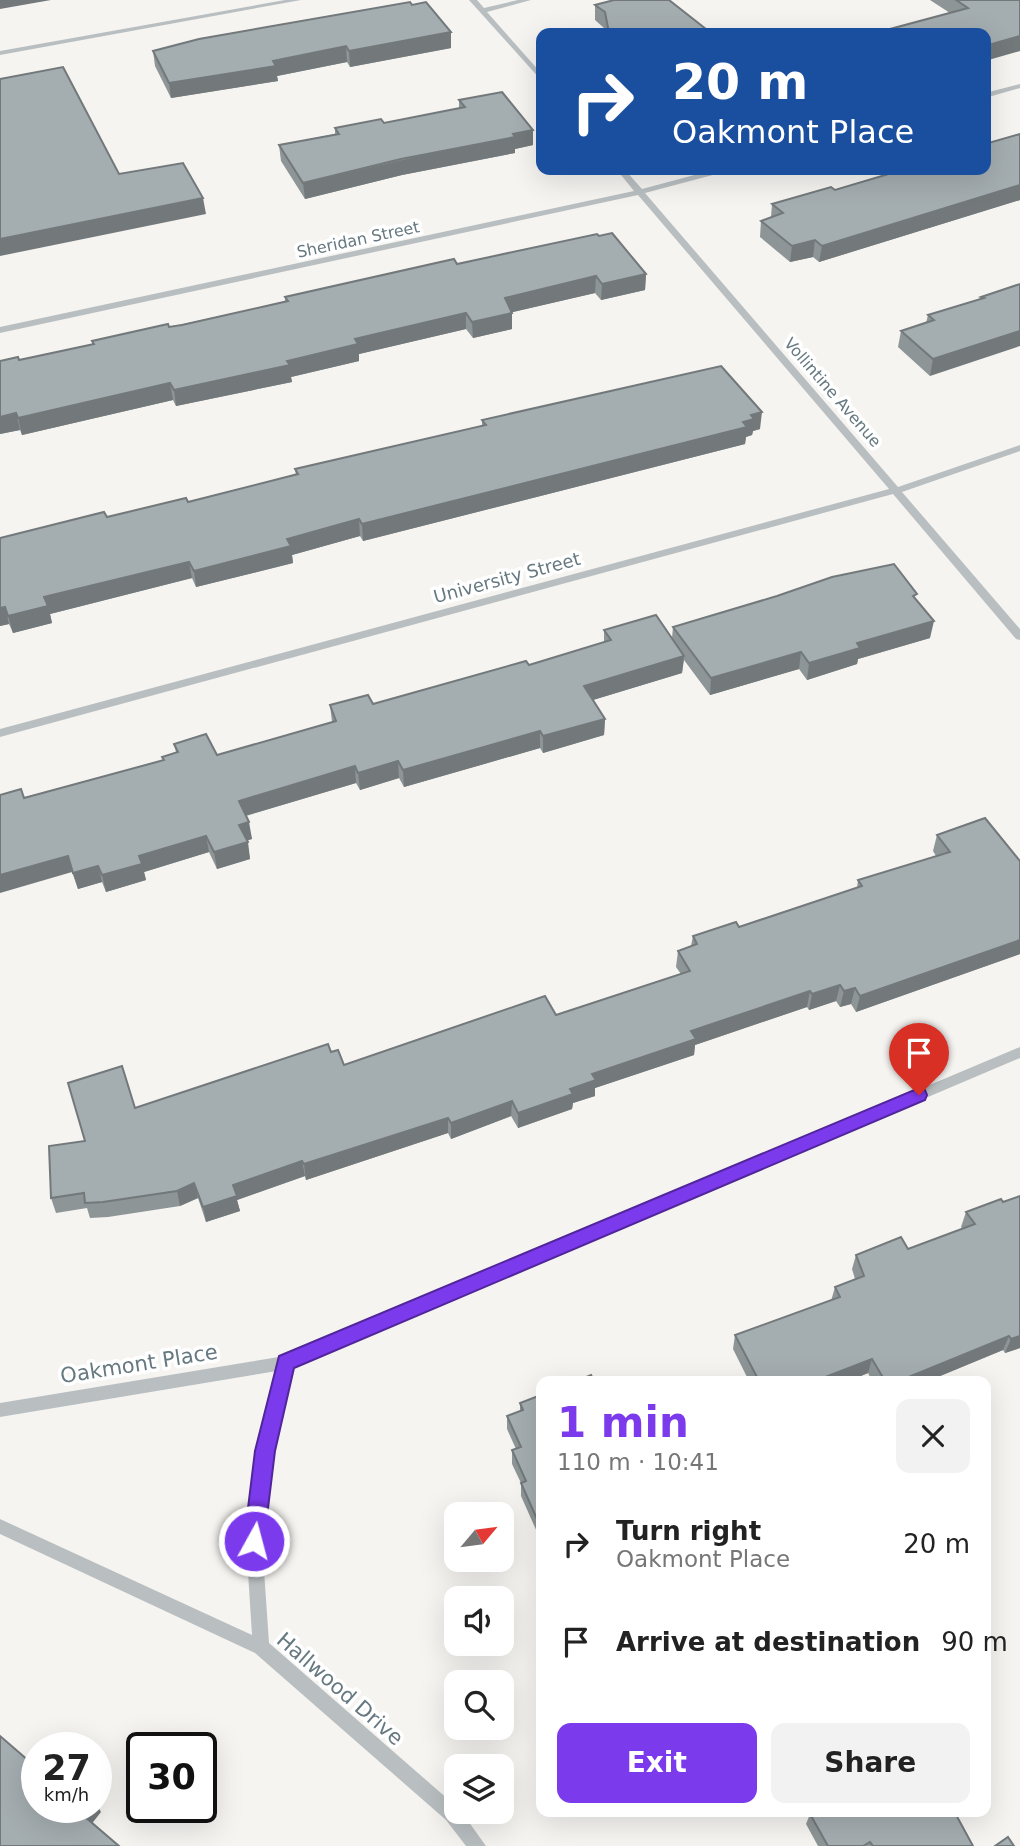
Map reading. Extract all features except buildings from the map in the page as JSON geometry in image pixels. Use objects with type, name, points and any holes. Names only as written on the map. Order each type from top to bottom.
[{"type":"street","points":[[0,53],[297,0]]},
{"type":"street","points":[[473,0],[536,72]]},
{"type":"street","points":[[482,11],[527,0]]},
{"type":"street","points":[[991,94],[1020,86]]},
{"type":"street","name":"Vollintine Avenue","points":[[626,175],[898,490],[1020,636]]},
{"type":"street","name":"Sheridan Street","points":[[0,330],[641,192],[703,175]]},
{"type":"street","name":"University Street","points":[[0,733],[898,490],[1020,448]]},
{"type":"street","name":"Oakmont Place","points":[[0,1409],[286,1363],[1020,1052]]},
{"type":"street","points":[[261,1647],[254,1541],[265,1451],[286,1363]]},
{"type":"street","name":"Hallwood Drive","points":[[0,1525],[261,1647],[452,1814],[477,1846]]},
{"type":"route","points":[[254,1541],[265,1451],[286,1363],[919,1095]]}]
